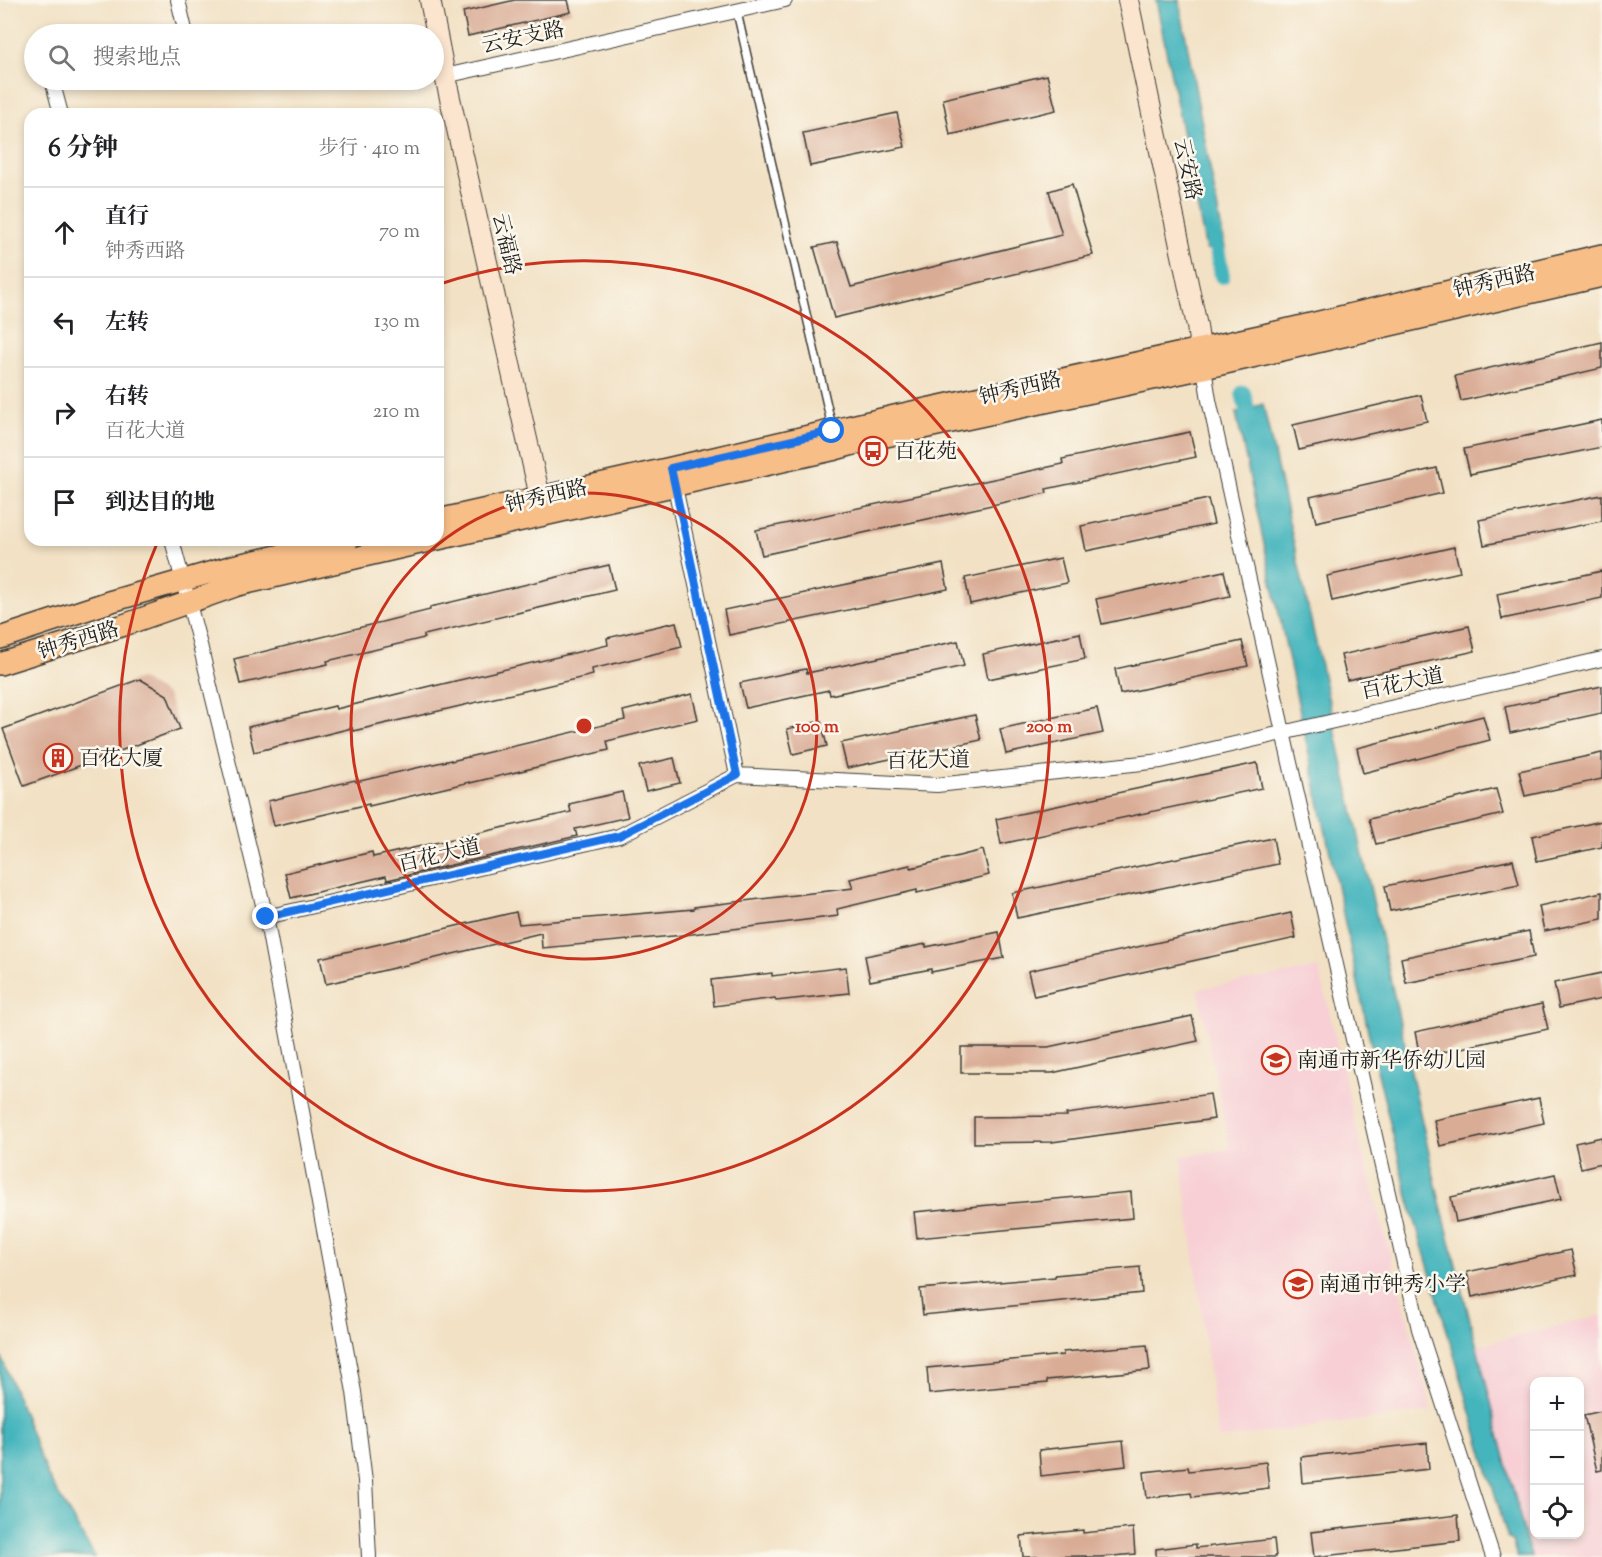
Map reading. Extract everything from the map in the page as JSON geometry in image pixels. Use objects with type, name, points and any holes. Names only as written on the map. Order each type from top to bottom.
[{"type":"main road","name":"钟秀西路","points":[[1202,358],[1264,335],[1602,255]]},
{"type":"main road","name":"钟秀西路","points":[[444,537],[673,476],[1202,358],[1602,276]]},
{"type":"main road","name":"钟秀西路","points":[[444,519],[540,497],[673,476]]},
{"type":"main road","name":"钟秀西路","points":[[0,638],[101,604],[183,580],[321,546]]},
{"type":"main road","name":"钟秀西路","points":[[0,664],[121,626],[238,585],[407,546]]},
{"type":"street","points":[[177,0],[183,24]]},
{"type":"street","name":"云福路","points":[[430,0],[434,24]]},
{"type":"street","name":"云安支路","points":[[444,76],[785,0]]},
{"type":"street","name":"云安路","points":[[1128,0],[1195,315],[1202,358]]},
{"type":"street","name":"云福路","points":[[444,76],[540,497]]},
{"type":"street","points":[[55,90],[59,108]]},
{"type":"street","points":[[1202,358],[1209,400],[1289,730],[1419,1329],[1493,1557]]},
{"type":"street","points":[[673,476],[737,775]]},
{"type":"street","points":[[174,546],[266,917],[354,1392],[365,1481],[369,1557]]},
{"type":"street","name":"百花大道","points":[[266,917],[619,836],[737,775],[937,785],[1161,761],[1602,659]]},
{"type":"lane","points":[[737,12],[834,440]]},
{"type":"shaded area","name":"南通市钟秀小学","points":[[1319,968],[1357,1131],[1432,1411],[1218,1439],[1181,1156],[1230,1149],[1198,989]]},
{"type":"shaded area","points":[[1602,1315],[1602,1557],[1531,1557],[1459,1350]]},
{"type":"water","points":[[1156,0],[1179,0],[1225,248],[1206,250]]},
{"type":"water","points":[[1263,404],[1438,1194],[1532,1557],[1517,1557],[1512,1541],[1508,1539],[1408,1197],[1372,1049],[1236,413]]},
{"type":"water","points":[[0,1353],[48,1477],[95,1557],[0,1557]]},
{"type":"building","points":[[515,0],[568,0],[571,12],[468,36],[463,12]]},
{"type":"building","points":[[1047,75],[1056,110],[950,135],[943,99]]},
{"type":"building","points":[[897,113],[905,147],[810,166],[803,133]]},
{"type":"building","points":[[1072,184],[1093,255],[834,318],[814,247],[837,242],[851,287],[1062,235],[1049,191]]},
{"type":"building","points":[[1602,342],[1602,368],[1461,401],[1455,376]]},
{"type":"building","points":[[1421,395],[1427,421],[1299,450],[1293,425]]},
{"type":"building","points":[[1602,420],[1602,447],[1470,474],[1464,449]]},
{"type":"building","points":[[1190,432],[1196,457],[1046,489],[1047,493],[762,555],[756,530],[1063,464],[1062,459]]},
{"type":"building","points":[[1437,468],[1443,493],[1316,522],[1310,497]]},
{"type":"building","points":[[1602,495],[1602,521],[1484,545],[1479,520]]},
{"type":"building","points":[[1208,499],[1214,524],[1086,551],[1081,526]]},
{"type":"building","points":[[1454,547],[1460,572],[1332,601],[1327,576]]},
{"type":"building","points":[[1061,558],[1067,583],[970,604],[965,578]]},
{"type":"building","points":[[943,564],[948,589],[729,635],[724,610]]},
{"type":"building","points":[[609,565],[615,590],[424,635],[424,638],[327,661],[328,664],[240,684],[234,659],[430,610],[430,607]]},
{"type":"building","points":[[1224,571],[1230,596],[1102,624],[1096,599]]},
{"type":"building","points":[[1602,571],[1602,598],[1502,619],[1497,594]]},
{"type":"building","points":[[676,622],[682,647],[592,669],[593,675],[254,752],[248,727],[335,706],[336,709],[608,645],[607,638]]},
{"type":"building","points":[[1469,626],[1475,651],[1347,680],[1341,655]]},
{"type":"building","points":[[1080,633],[1085,659],[988,679],[983,654]]},
{"type":"building","points":[[958,641],[964,666],[830,695],[829,690],[746,708],[740,683],[806,669],[807,673]]},
{"type":"building","points":[[1242,641],[1248,666],[1120,694],[1115,669]]},
{"type":"building","name":"百花大厦","points":[[140,679],[167,695],[180,729],[24,786],[3,729]]},
{"type":"building","points":[[1602,686],[1602,713],[1510,733],[1505,707]]},
{"type":"building","points":[[692,694],[698,719],[607,741],[609,750],[274,826],[268,801],[625,720],[623,711]]},
{"type":"building","points":[[1097,708],[1103,733],[1006,754],[1000,729]]},
{"type":"building","points":[[975,715],[981,740],[847,768],[841,743]]},
{"type":"building","points":[[1483,716],[1490,740],[1363,773],[1357,748]]},
{"type":"building","points":[[821,721],[827,746],[793,754],[787,729]]},
{"type":"building","points":[[1602,753],[1602,779],[1525,796],[1519,771]]},
{"type":"building","points":[[674,758],[680,783],[646,791],[639,766]]},
{"type":"building","points":[[1257,763],[1262,788],[1001,844],[996,819]]},
{"type":"building","points":[[1496,789],[1503,814],[1376,844],[1369,819]]},
{"type":"building","points":[[622,792],[628,817],[575,829],[577,836],[387,880],[386,876],[291,898],[285,873],[372,852],[373,857],[571,812],[569,804]]},
{"type":"building","points":[[1602,821],[1602,847],[1537,861],[1532,836]]},
{"type":"building","points":[[1273,838],[1278,864],[1017,918],[1012,893]]},
{"type":"building","points":[[983,850],[989,875],[917,893],[917,890],[837,909],[838,916],[684,935],[542,948],[541,933],[326,984],[320,958],[516,912],[519,924],[694,909],[694,907],[853,888],[850,879],[910,865],[911,868]]},
{"type":"building","points":[[1513,860],[1519,885],[1390,911],[1385,886]]},
{"type":"building","points":[[1602,892],[1602,919],[1544,931],[1539,906]]},
{"type":"building","points":[[1291,913],[1296,938],[1034,996],[1028,971]]},
{"type":"building","points":[[1529,931],[1534,957],[1406,983],[1401,958]]},
{"type":"building","points":[[999,932],[1004,958],[870,981],[865,956],[926,944],[926,947]]},
{"type":"building","points":[[846,967],[849,993],[776,1001],[775,998],[714,1006],[711,980],[772,973],[772,976]]},
{"type":"building","points":[[1602,973],[1602,999],[1559,1008],[1554,983]]},
{"type":"building","points":[[1542,1004],[1548,1029],[1420,1057],[1415,1032]]},
{"type":"building","points":[[1192,1016],[1198,1041],[1052,1073],[961,1073],[961,1047],[1048,1047]]},
{"type":"building","points":[[1210,1094],[1214,1119],[1052,1142],[974,1143],[974,1117],[1067,1116],[1066,1114]]},
{"type":"building","points":[[1539,1098],[1544,1123],[1440,1146],[1434,1120]]},
{"type":"building","points":[[1602,1137],[1602,1163],[1581,1168],[1575,1143]]},
{"type":"building","points":[[1555,1174],[1561,1199],[1456,1222],[1451,1197]]},
{"type":"building","points":[[1131,1192],[1133,1218],[917,1238],[914,1212]]},
{"type":"building","points":[[1571,1250],[1577,1275],[1472,1297],[1467,1272]]},
{"type":"building","points":[[1140,1267],[1142,1293],[923,1315],[920,1289]]},
{"type":"building","points":[[1147,1345],[1150,1370],[1047,1380],[1047,1383],[929,1394],[927,1368]]},
{"type":"building","points":[[1602,1411],[1602,1470],[1597,1471],[1584,1415]]},
{"type":"building","points":[[1123,1441],[1126,1466],[1041,1476],[1039,1450]]},
{"type":"building","points":[[1427,1443],[1429,1469],[1303,1483],[1301,1457]]},
{"type":"building","points":[[1266,1462],[1269,1488],[1192,1497],[1191,1493],[1147,1498],[1144,1472],[1188,1467],[1189,1471]]},
{"type":"building","points":[[1458,1515],[1460,1541],[1314,1557],[1311,1532]]},
{"type":"building","points":[[1133,1528],[1135,1554],[1101,1557],[1023,1557],[1021,1536]]},
{"type":"building","points":[[1274,1539],[1276,1557],[1156,1557],[1156,1549],[1196,1544],[1196,1548]]},
{"type":"waterway","points":[[1217,249],[1222,276]]},
{"type":"waterway","points":[[1243,393],[1247,409]]},
{"type":"place","name":"百花苑","points":[[873,451]]},
{"type":"place","name":"百花大厦","points":[[58,758]]},
{"type":"place","name":"南通市新华侨幼儿园","points":[[1276,1060]]},
{"type":"place","name":"南通市钟秀小学","points":[[1298,1284]]},
{"type":"route","points":[[266,917],[619,836],[737,775],[671,468],[832,431]]}]
